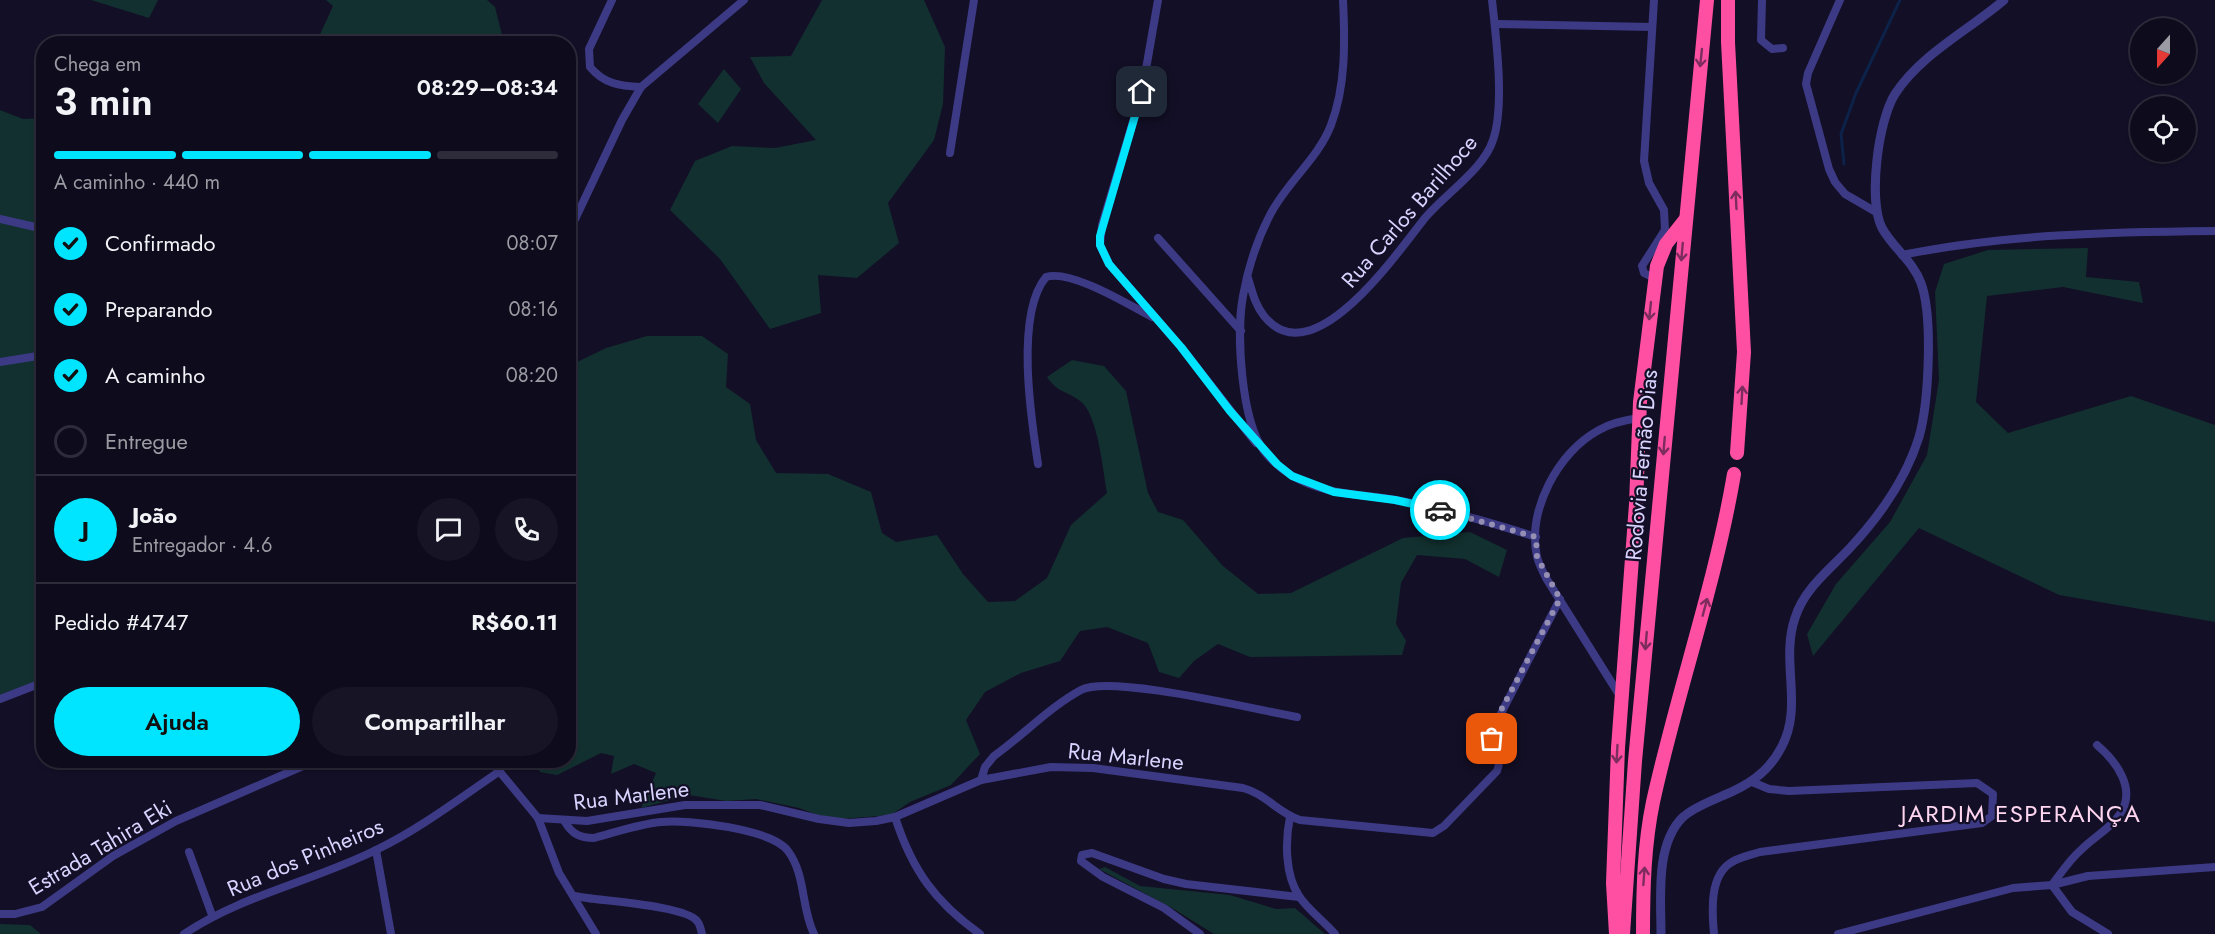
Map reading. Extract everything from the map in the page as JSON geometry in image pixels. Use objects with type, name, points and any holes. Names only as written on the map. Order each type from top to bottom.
[{"type":"highway","name":"Rodovia Fernão Dias","points":[[1623,934],[1627,848],[1707,0]]},
{"type":"highway","points":[[1728,0],[1728,42],[1744,352],[1737,453]]},
{"type":"highway","points":[[1616,934],[1613,872],[1620,696],[1636,504],[1639,418],[1654,278],[1666,244],[1685,220]]},
{"type":"highway","points":[[1643,934],[1643,876],[1653,804],[1716,566],[1734,474]]},
{"type":"street","points":[[612,0],[589,49],[590,67],[606,81],[617,85],[641,87]]},
{"type":"street","points":[[576,217],[622,120],[641,87],[744,0]]},
{"type":"street","points":[[950,153],[974,0]]},
{"type":"street","points":[[1158,0],[1142,92],[1100,236],[1100,245],[1109,264],[1159,321],[1263,450],[1292,476],[1312,485],[1480,519],[1536,537]]},
{"type":"street","points":[[1263,450],[1249,411],[1241,331],[1242,299],[1247,276],[1271,213],[1330,128],[1341,87],[1343,0]]},
{"type":"street","name":"Rua Carlos Barilhoce","points":[[1247,276],[1264,316],[1282,329],[1294,331],[1315,327],[1330,320],[1363,294],[1426,218],[1481,162],[1493,143],[1498,117],[1492,0]]},
{"type":"street","points":[[1654,0],[1644,161],[1649,183],[1664,210],[1665,230],[1642,266],[1644,273],[1654,278]]},
{"type":"street","points":[[1762,0],[1761,40],[1767,47],[1783,48]]},
{"type":"street","points":[[1840,0],[1808,73],[1808,96],[1835,182],[1845,194],[1876,212]]},
{"type":"street","points":[[1661,934],[1661,882],[1668,842],[1676,826],[1694,810],[1752,782],[1780,750],[1791,725],[1790,645],[1795,617],[1815,583],[1868,528],[1888,501],[1910,462],[1919,436],[1929,359],[1924,301],[1916,271],[1888,238],[1876,212],[1882,126],[1895,93],[1929,58],[2004,0]]},
{"type":"street","points":[[1495,24],[1652,27]]},
{"type":"street","points":[[0,219],[36,227]]},
{"type":"street","points":[[1902,255],[1949,245],[1997,241],[2215,231]]},
{"type":"street","points":[[1158,238],[1241,331]]},
{"type":"street","points":[[1038,464],[1027,375],[1035,297],[1046,277],[1061,276],[1087,285],[1159,321]]},
{"type":"street","points":[[0,362],[36,355]]},
{"type":"street","points":[[1620,696],[1537,557],[1536,537],[1545,492],[1561,463],[1574,448],[1601,428],[1639,418]]},
{"type":"street","name":"Rua Marlene","points":[[538,818],[565,822],[701,805],[760,805],[819,819],[849,822],[895,818],[981,780],[1051,766],[1093,768],[1255,791],[1290,817],[1311,822],[1426,833],[1444,826],[1497,771],[1500,761],[1492,739],[1494,727],[1560,599]]},
{"type":"street","points":[[0,699],[36,685]]},
{"type":"street","points":[[981,780],[985,767],[994,756],[1070,697],[1093,685],[1124,685],[1297,717]]},
{"type":"street","points":[[2052,885],[2080,850],[2115,821],[2124,807],[2126,791],[2121,773],[2097,745]]},
{"type":"street","name":"Estrada Tahira Eki","points":[[0,914],[15,914],[42,907],[112,856],[176,821],[298,768]]},
{"type":"street","points":[[497,768],[538,818],[559,873],[596,934]]},
{"type":"street","name":"Rua dos Pinheiros","points":[[184,934],[212,915],[376,850],[423,823],[500,771]]},
{"type":"street","points":[[1714,934],[1714,896],[1720,875],[1730,863],[1760,852],[1982,823],[1992,816],[1995,804],[1993,794],[1977,783],[1789,790],[1769,789],[1752,782]]},
{"type":"street","points":[[1290,817],[1287,843],[1292,882],[1299,897],[1335,934]]},
{"type":"street","points":[[895,818],[911,860],[922,879],[933,893],[980,934]]},
{"type":"street","points":[[565,822],[570,829],[583,838],[594,838],[659,822],[674,821],[723,827],[773,838],[788,850],[797,868],[809,924],[814,934]]},
{"type":"street","points":[[376,850],[391,934]]},
{"type":"street","points":[[189,852],[212,915]]},
{"type":"street","points":[[1200,934],[1164,908],[1093,870],[1081,861],[1082,855],[1086,852],[1186,884],[1299,897]]},
{"type":"street","points":[[1838,934],[2013,888],[2052,885],[2088,876],[2215,867]]},
{"type":"street","points":[[2052,885],[2072,912],[2108,934]]},
{"type":"street","points":[[574,896],[667,908],[688,914],[697,920],[702,934]]},
{"type":"green space","points":[[91,0],[158,0],[149,18]]},
{"type":"green space","points":[[326,0],[487,0],[495,7],[502,36],[319,36],[333,6]]},
{"type":"green space","points":[[822,0],[924,0],[945,47],[943,104],[934,140],[888,203],[899,243],[857,278],[818,275],[821,313],[770,329],[720,259],[670,210],[695,161],[732,146],[775,148],[816,140],[764,83],[750,57],[791,56]]},
{"type":"green space","points":[[724,69],[741,89],[718,123],[698,104]]},
{"type":"green space","points":[[0,110],[23,119],[36,118],[36,682],[0,695]]},
{"type":"green space","points":[[2088,248],[2086,277],[2139,282],[2143,303],[2063,287],[1987,296],[1976,402],[2008,433],[2131,396],[2215,425],[2215,622],[2059,595],[1919,528],[1813,656],[1807,634],[1836,584],[1890,522],[1927,455],[1939,380],[1935,292],[1944,264],[1988,250]]},
{"type":"green space","points":[[647,336],[702,336],[728,354],[726,387],[750,404],[756,440],[776,473],[828,474],[871,492],[882,533],[896,542],[937,535],[963,574],[988,602],[1015,601],[1047,578],[1071,525],[1107,493],[1091,417],[1080,401],[1059,389],[1047,377],[1072,360],[1104,366],[1126,391],[1148,493],[1158,512],[1183,520],[1223,566],[1258,594],[1291,593],[1403,538],[1470,532],[1507,550],[1499,577],[1465,559],[1417,555],[1401,583],[1396,624],[1406,641],[1402,655],[1250,657],[1218,644],[1194,661],[1179,678],[1159,672],[1148,643],[1107,627],[1080,631],[1060,661],[1021,673],[985,692],[966,720],[980,754],[951,785],[910,802],[891,815],[842,819],[823,817],[799,808],[756,799],[726,801],[689,795],[641,808],[656,773],[634,764],[611,774],[614,756],[601,753],[576,766],[576,363],[606,348]]},
{"type":"green space","points":[[538,768],[571,768],[557,775],[540,772]]},
{"type":"green space","points":[[1105,867],[1140,886],[1230,895],[1276,909],[1295,908],[1325,934],[1214,934],[1172,908],[1099,869]]},
{"type":"green space","points":[[0,924],[30,925],[41,934],[0,934]]},
{"type":"waterway","points":[[1844,164],[1841,134],[1856,93],[1900,0]]},
{"type":"way so far","points":[[1440,510],[1480,519],[1536,537],[1537,557],[1546,578],[1560,599],[1499,714],[1492,739]]},
{"type":"district","name":"JARDIM ESPERANÇA","points":[[2021,814]]},
{"type":"route","points":[[1142,92],[1130,139],[1102,225],[1100,245],[1109,264],[1181,347],[1247,432],[1277,464],[1292,476],[1334,492],[1395,500],[1440,510]]}]
